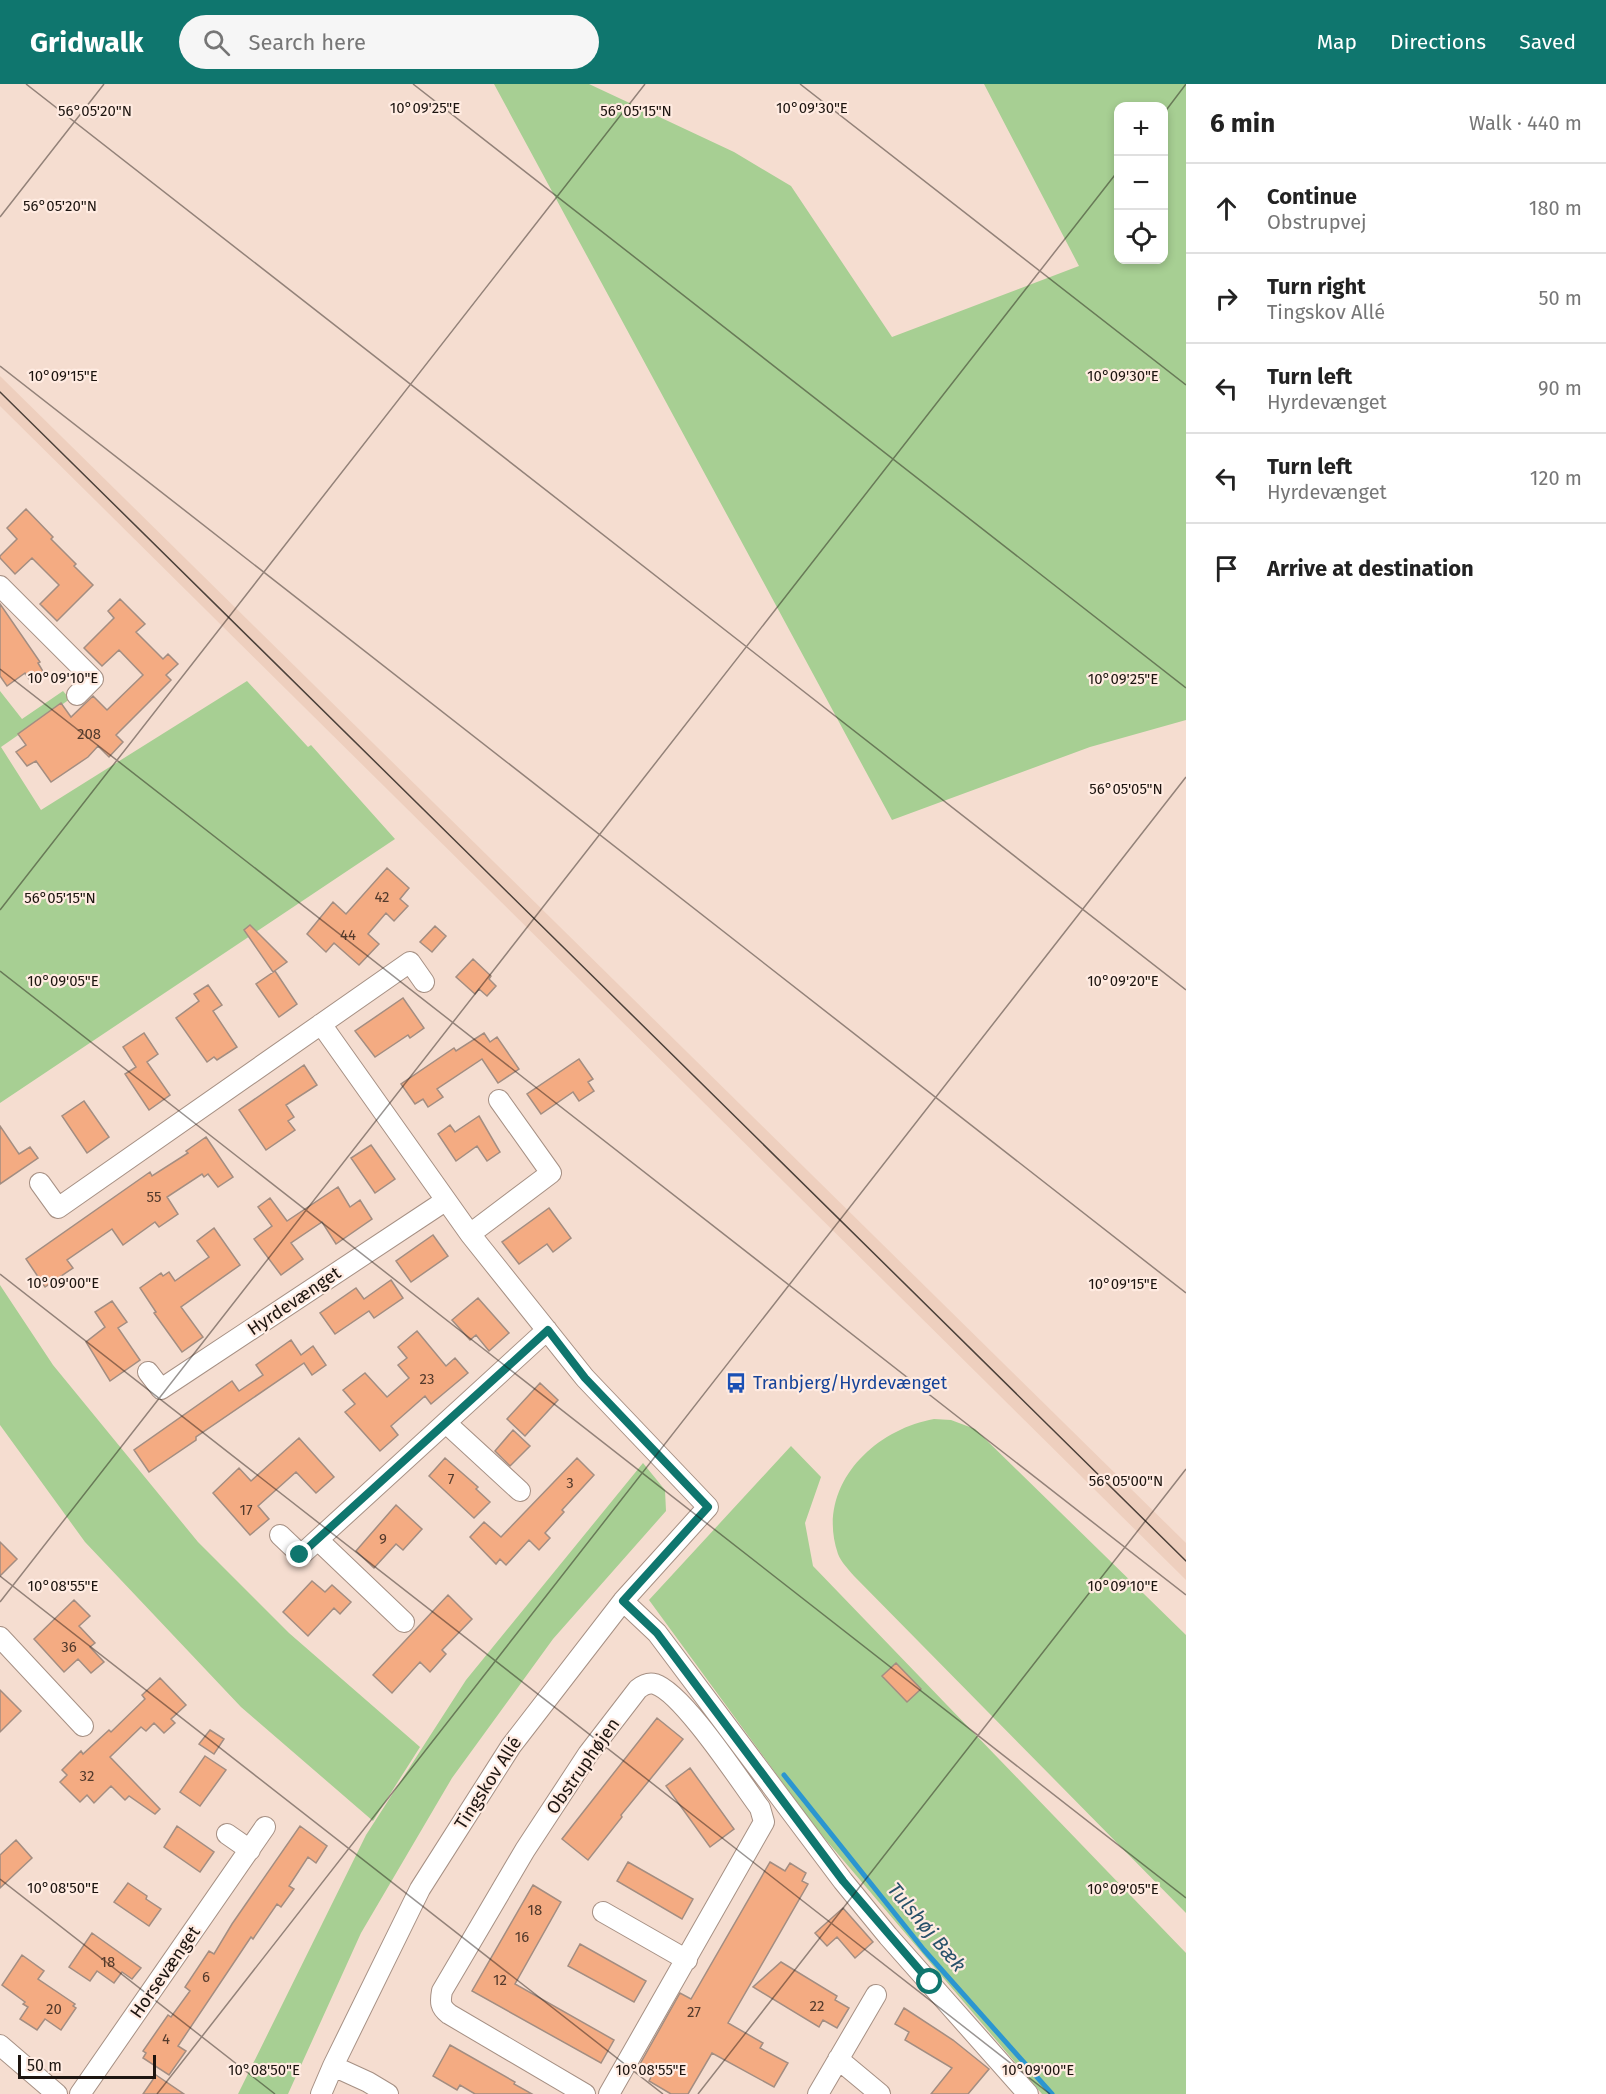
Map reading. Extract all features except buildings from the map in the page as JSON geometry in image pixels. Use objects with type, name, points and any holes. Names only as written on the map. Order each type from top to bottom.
[{"type":"street","points":[[0,586],[93,679],[77,695]]},
{"type":"street","points":[[40,1183],[57,1208],[410,962],[424,982]]},
{"type":"street","points":[[280,1535],[300,1555],[548,1330],[445,1201],[321,1024]]},
{"type":"street","points":[[470,1234],[551,1173],[499,1100]]},
{"type":"street","name":"Hyrdevænget","points":[[148,1372],[161,1389],[445,1201]]},
{"type":"street","name":"Tingskov Allé","points":[[321,2094],[420,1889],[511,1746],[623,1601],[708,1507],[585,1378],[548,1330]]},
{"type":"street","points":[[446,1423],[520,1491]]},
{"type":"street","points":[[318,1540],[405,1622]]},
{"type":"street","points":[[623,1601],[657,1633],[843,1881],[888,1936],[1028,2094]]},
{"type":"street","points":[[2,1643],[83,1726]]},
{"type":"street","name":"Obstruphøjen","points":[[585,2094],[449,2014],[440,2002],[442,1991],[525,1850],[588,1754],[638,1689],[646,1684],[654,1684],[686,1708],[760,1808],[764,1822],[609,2094]]},
{"type":"street","name":"Horsevænget","points":[[80,2094],[266,1827]]},
{"type":"street","points":[[227,1834],[250,1850]]},
{"type":"street","points":[[603,1912],[687,1960]]},
{"type":"street","points":[[818,2094],[876,1995]]},
{"type":"street","points":[[0,2045],[57,2094]]},
{"type":"street","points":[[838,2060],[880,2094]]},
{"type":"street","points":[[333,2066],[388,2094]]},
{"type":"shaded area","points":[[0,376],[1186,1543],[1186,1580],[0,406]]},
{"type":"green space","points":[[494,84],[589,84],[734,152],[791,186],[892,337],[1079,266],[984,84],[1186,84],[1186,720],[1090,747],[892,820]]},
{"type":"green space","points":[[247,681],[308,747],[311,745],[395,839],[0,1103],[0,691],[22,719],[63,691],[70,699],[1,747],[41,810]]},
{"type":"green space","points":[[0,1285],[53,1365],[198,1542],[289,1633],[420,1747],[373,1821],[241,1707],[85,1542],[0,1425]]},
{"type":"green space","points":[[934,1419],[951,1420],[975,1429],[1186,1635],[1186,1913],[854,1576],[839,1557],[833,1530],[835,1507],[842,1485],[854,1466],[870,1449],[890,1435],[911,1425]]},
{"type":"green space","points":[[791,1446],[821,1477],[805,1523],[813,1566],[1186,1953],[1186,2094],[1042,2094],[815,1827],[649,1600]]},
{"type":"green space","points":[[643,1463],[665,1490],[666,1511],[553,1639],[452,1778],[361,1933],[288,2094],[238,2094],[366,1835],[466,1680]]},
{"type":"waterway","name":"Tulshøj Bæk","points":[[784,1775],[924,1950],[1052,2094]]},
{"type":"tram line","points":[[0,392],[1186,1561]]},
{"type":"place","name":"Tranbjerg/Hyrdevænget","points":[[736,1383]]},
{"type":"route","points":[[300,1555],[548,1330],[585,1378],[708,1507],[623,1601],[657,1633],[843,1881],[888,1936],[930,1982]]}]
